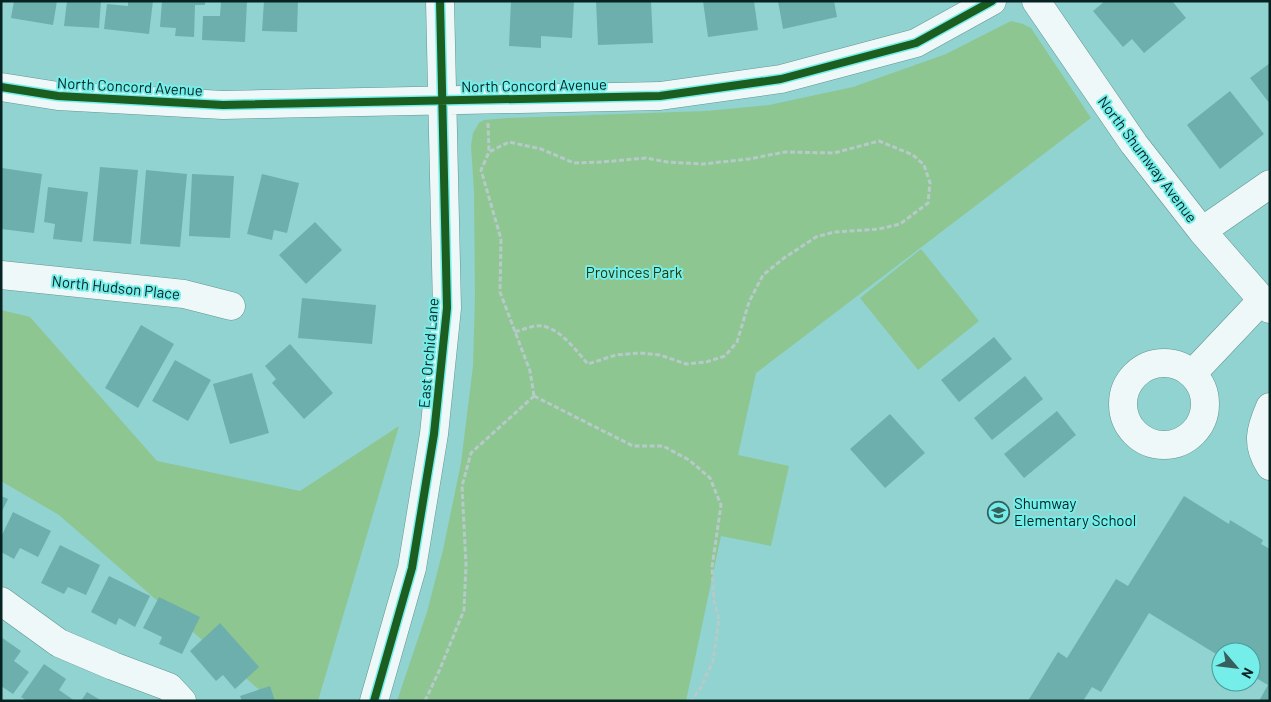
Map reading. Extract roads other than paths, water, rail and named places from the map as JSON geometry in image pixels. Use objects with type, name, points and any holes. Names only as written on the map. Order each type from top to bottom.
[{"type":"street","name":"East Orchid Lane","points":[[374,701],[412,568],[434,434],[447,308],[440,1]]},
{"type":"street","name":"North Concord Avenue","points":[[1,87],[58,96],[223,105],[660,96],[781,80],[916,43],[992,1]]},
{"type":"street","name":"North Shumway Avenue","points":[[1036,1],[1124,128],[1202,231],[1266,304]]},
{"type":"street","points":[[1202,231],[1270,184]]},
{"type":"street","name":"North Hudson Place","points":[[1,274],[184,294],[231,306]]},
{"type":"street","points":[[1193,374],[1266,304]]},
{"type":"street","points":[[1270,407],[1261,427],[1262,454],[1270,466]]},
{"type":"street","points":[[1,602],[59,643],[169,687],[182,701]]},
{"type":"place","name":"Shumway Elementary School","points":[[998,512]]},
{"type":"park label","name":"Provinces Park","points":[[634,272]]}]
